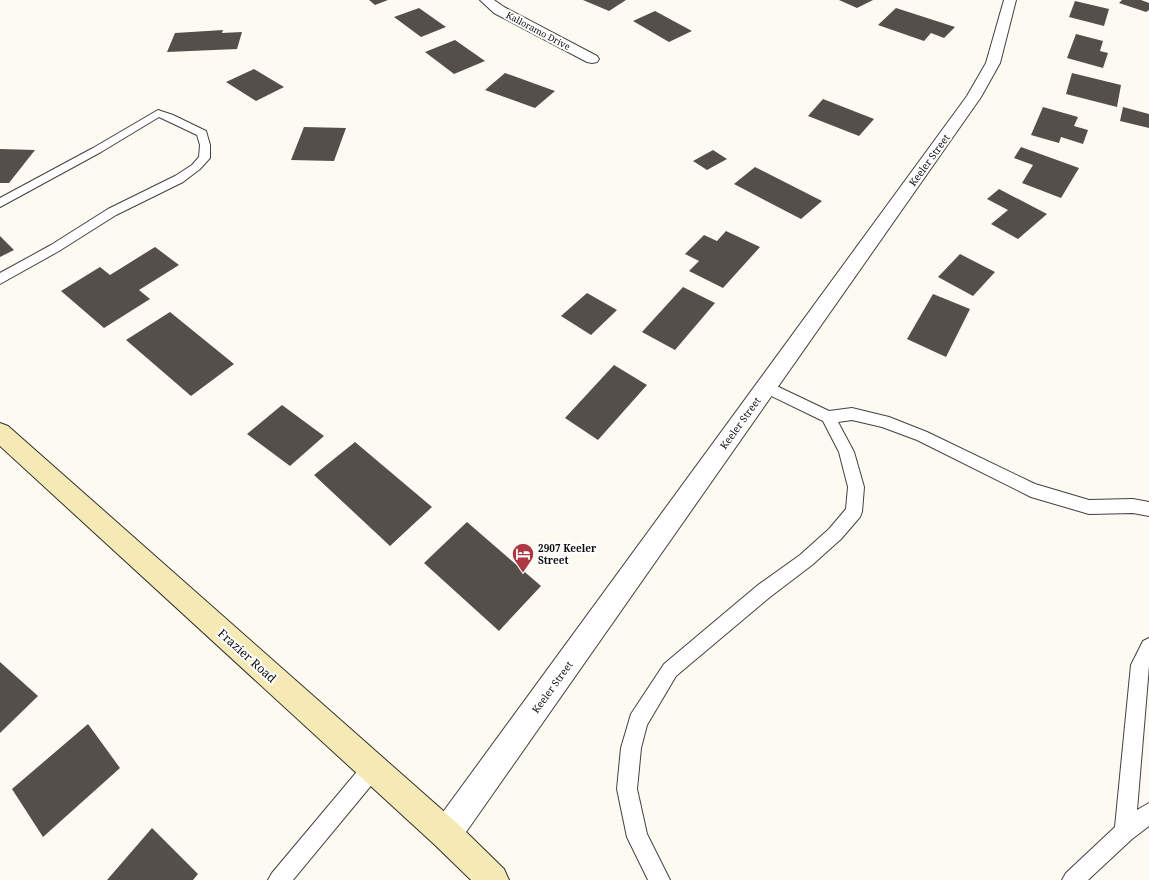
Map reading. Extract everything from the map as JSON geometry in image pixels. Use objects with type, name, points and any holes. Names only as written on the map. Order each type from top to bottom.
[{"type":"street","name":"Kalloramo Drive","points":[[486,0],[499,10],[592,59]]},
{"type":"street","name":"Keeler Street","points":[[446,834],[974,97],[993,63],[1004,1]]},
{"type":"street","name":"Frazier Road","points":[[0,432],[446,834],[493,880]]},
{"type":"lane","points":[[0,203],[97,150],[158,113],[202,133],[205,145],[204,158],[196,167],[179,179],[112,212],[55,248],[0,279]]},
{"type":"lane","points":[[766,388],[828,417],[852,414],[884,420],[922,436],[1031,490],[1051,497],[1089,507],[1133,506],[1149,509]]},
{"type":"lane","points":[[659,880],[637,837],[627,789],[631,748],[638,721],[670,670],[764,591],[806,560],[835,534],[854,512],[856,487],[846,452],[828,417]]},
{"type":"lane","points":[[1125,832],[1140,665],[1149,647]]},
{"type":"lane","points":[[279,880],[372,768]]},
{"type":"lane","points":[[1074,880],[1125,832],[1149,813]]},
{"type":"building","points":[[369,0],[388,0],[375,5]]},
{"type":"building","points":[[583,0],[626,0],[609,11]]},
{"type":"building","points":[[839,0],[873,0],[857,8]]},
{"type":"building","points":[[1122,0],[1141,0],[1149,3],[1149,10],[1146,12],[1119,3]]},
{"type":"building","points":[[1075,1],[1109,9],[1104,26],[1069,17]]},
{"type":"building","points":[[419,8],[446,27],[421,37],[394,17]]},
{"type":"building","points":[[896,8],[955,27],[944,38],[931,33],[924,41],[878,25]]},
{"type":"building","points":[[655,11],[692,31],[669,42],[633,21]]},
{"type":"building","points":[[223,30],[222,33],[242,32],[237,49],[167,52],[175,33]]},
{"type":"building","points":[[1076,34],[1103,41],[1100,51],[1108,53],[1103,68],[1067,58]]},
{"type":"building","points":[[455,40],[485,61],[454,74],[425,52]]},
{"type":"building","points":[[254,69],[284,87],[256,101],[226,82]]},
{"type":"building","points":[[505,73],[555,91],[535,108],[485,90]]},
{"type":"building","points":[[1072,73],[1121,85],[1117,107],[1066,94]]},
{"type":"building","points":[[823,99],[874,119],[859,136],[808,116]]},
{"type":"building","points":[[1043,107],[1078,117],[1074,126],[1088,130],[1083,144],[1061,137],[1059,143],[1031,135]]},
{"type":"building","points":[[1123,107],[1149,114],[1149,128],[1120,121]]},
{"type":"building","points":[[304,127],[346,128],[334,161],[291,160]]},
{"type":"building","points":[[1021,147],[1079,168],[1061,198],[1022,183],[1033,165],[1014,158]]},
{"type":"building","points":[[0,149],[35,150],[9,183],[0,183]]},
{"type":"building","points":[[713,150],[727,159],[707,170],[693,161]]},
{"type":"building","points":[[755,167],[822,201],[801,219],[734,184]]},
{"type":"building","points":[[999,189],[1047,214],[1018,239],[991,224],[1008,210],[987,199]]},
{"type":"building","points":[[726,231],[760,247],[723,288],[689,271],[699,261],[685,254],[704,235],[717,241]]},
{"type":"building","points":[[0,236],[14,250],[0,257]]},
{"type":"building","points":[[155,247],[179,265],[139,290],[150,299],[104,328],[61,291],[100,267],[110,275]]},
{"type":"building","points":[[960,254],[995,272],[973,296],[938,277]]},
{"type":"building","points":[[683,287],[715,303],[675,350],[642,332]]},
{"type":"building","points":[[587,293],[617,310],[591,335],[561,316]]},
{"type":"building","points":[[933,294],[970,309],[946,357],[907,339]]},
{"type":"building","points":[[170,312],[234,364],[191,396],[126,340]]},
{"type":"building","points":[[614,365],[647,385],[598,440],[565,418]]},
{"type":"building","points":[[282,405],[324,436],[290,466],[247,434]]},
{"type":"building","points":[[355,442],[432,507],[390,546],[314,475]]},
{"type":"building","points":[[467,522],[541,586],[499,631],[424,563]]},
{"type":"building","points":[[0,662],[38,696],[0,733]]},
{"type":"building","points":[[88,724],[120,768],[43,837],[12,789]]},
{"type":"building","points":[[152,828],[198,874],[193,880],[107,880]]},
{"type":"place","name":"2907 Keeler Street","points":[[523,574]]}]
